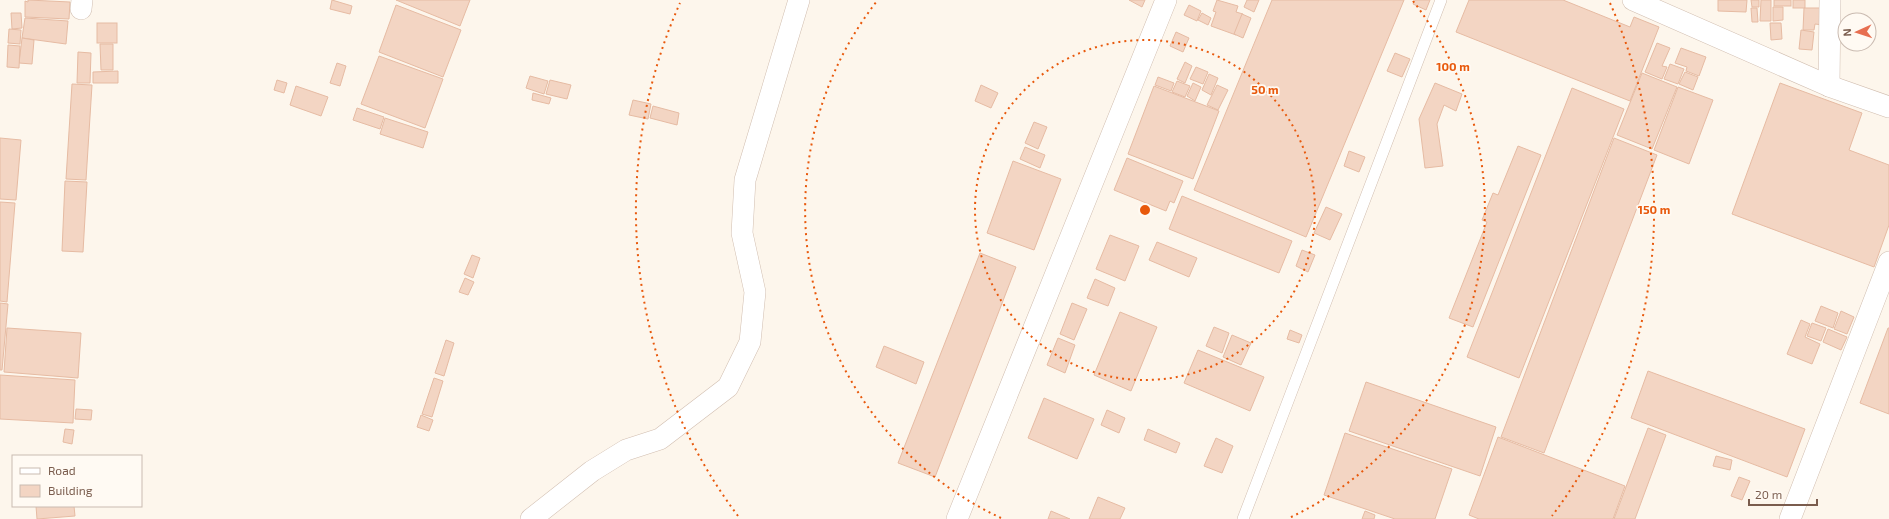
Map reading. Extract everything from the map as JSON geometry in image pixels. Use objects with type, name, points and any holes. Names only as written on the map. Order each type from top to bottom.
[{"type":"street","points":[[531,519],[592,471],[626,450],[660,439],[728,387],[750,342],[755,292],[742,233],[745,180],[800,0]]},
{"type":"street","points":[[957,519],[1166,0]]},
{"type":"street","points":[[1633,0],[1829,86],[1889,107]]},
{"type":"street","points":[[1829,86],[1830,0]]},
{"type":"street","points":[[1790,519],[1889,262]]},
{"type":"lane","points":[[1243,519],[1441,0]]},
{"type":"building","points":[[28,0],[70,2],[69,19],[25,17],[25,1],[28,2]]},
{"type":"building","points":[[332,0],[352,6],[350,14],[330,9]]},
{"type":"building","points":[[396,0],[470,0],[460,26]]},
{"type":"building","points":[[1129,0],[1145,0],[1142,7]]},
{"type":"building","points":[[1217,0],[1238,6],[1236,12],[1243,14],[1236,35],[1211,26],[1216,12],[1213,11]]},
{"type":"building","points":[[1247,0],[1259,0],[1254,12],[1244,7]]},
{"type":"building","points":[[1272,0],[1404,0],[1306,237],[1194,190]]},
{"type":"building","points":[[1415,0],[1430,0],[1426,10],[1413,4]]},
{"type":"building","points":[[1469,0],[1563,0],[1630,27],[1634,17],[1659,27],[1630,101],[1456,32]]},
{"type":"building","points":[[1718,0],[1747,0],[1746,12],[1718,11]]},
{"type":"building","points":[[1751,0],[1759,0],[1759,7],[1752,7]]},
{"type":"building","points":[[1761,0],[1771,0],[1771,21],[1760,21]]},
{"type":"building","points":[[1774,0],[1791,0],[1791,6],[1774,6]]},
{"type":"building","points":[[1793,0],[1805,0],[1805,8],[1793,8]]},
{"type":"building","points":[[396,5],[461,30],[443,77],[379,52]]},
{"type":"building","points":[[1189,5],[1201,11],[1197,21],[1184,15]]},
{"type":"building","points":[[1773,7],[1783,7],[1783,20],[1773,21]]},
{"type":"building","points":[[1751,8],[1757,8],[1758,22],[1752,22]]},
{"type":"building","points":[[1804,8],[1823,8],[1823,25],[1815,24],[1814,30],[1803,30]]},
{"type":"building","points":[[11,13],[21,13],[22,28],[12,29]]},
{"type":"building","points":[[1202,13],[1211,18],[1208,25],[1198,20]]},
{"type":"building","points":[[1242,14],[1251,18],[1243,38],[1234,34]]},
{"type":"building","points":[[25,18],[68,21],[66,44],[22,38]]},
{"type":"building","points":[[97,23],[117,23],[117,43],[97,43]]},
{"type":"building","points":[[1770,23],[1781,23],[1782,39],[1771,40]]},
{"type":"building","points":[[9,29],[21,30],[20,44],[8,43]]},
{"type":"building","points":[[1801,30],[1814,32],[1812,50],[1799,49]]},
{"type":"building","points":[[1176,32],[1189,38],[1183,52],[1170,46]]},
{"type":"building","points":[[22,38],[34,40],[32,64],[19,63]]},
{"type":"building","points":[[1657,43],[1670,48],[1662,66],[1667,67],[1662,79],[1645,72]]},
{"type":"building","points":[[100,44],[113,44],[113,70],[101,70]]},
{"type":"building","points":[[8,45],[20,46],[19,68],[7,67]]},
{"type":"building","points":[[1681,48],[1706,57],[1699,76],[1686,71],[1687,67],[1675,63]]},
{"type":"building","points":[[78,52],[91,53],[90,83],[77,83]]},
{"type":"building","points":[[1395,53],[1410,59],[1402,77],[1387,71]]},
{"type":"building","points":[[379,56],[443,79],[425,128],[361,104]]},
{"type":"building","points":[[1185,62],[1192,66],[1185,83],[1177,79]]},
{"type":"building","points":[[337,63],[346,66],[340,86],[330,83]]},
{"type":"building","points":[[1670,64],[1684,69],[1678,84],[1664,79]]},
{"type":"building","points":[[1196,67],[1208,72],[1203,84],[1190,79]]},
{"type":"building","points":[[118,71],[118,83],[93,83],[93,72]]},
{"type":"building","points":[[1685,72],[1698,77],[1693,90],[1679,84]]},
{"type":"building","points":[[1642,73],[1677,87],[1652,149],[1617,135]]},
{"type":"building","points":[[1209,74],[1218,78],[1211,95],[1202,90]]},
{"type":"building","points":[[530,76],[548,81],[544,94],[526,88]]},
{"type":"building","points":[[1158,77],[1174,83],[1171,91],[1155,85]]},
{"type":"building","points":[[277,80],[287,83],[284,93],[274,90]]},
{"type":"building","points":[[550,80],[571,85],[567,99],[546,94]]},
{"type":"building","points":[[1177,81],[1190,86],[1185,97],[1172,92]]},
{"type":"building","points":[[1193,83],[1201,87],[1195,101],[1187,96]]},
{"type":"building","points":[[1435,83],[1462,94],[1456,111],[1444,105],[1437,124],[1443,166],[1425,168],[1419,119]]},
{"type":"building","points":[[1780,83],[1862,113],[1849,150],[1889,165],[1889,225],[1874,267],[1732,214]]},
{"type":"building","points":[[72,84],[92,85],[86,180],[66,179]]},
{"type":"building","points":[[981,85],[998,93],[991,108],[975,101]]},
{"type":"building","points":[[1217,85],[1228,90],[1218,110],[1207,105]]},
{"type":"building","points":[[296,86],[328,97],[321,116],[290,105]]},
{"type":"building","points":[[1154,86],[1219,111],[1193,179],[1128,154]]},
{"type":"building","points":[[1678,87],[1713,100],[1689,164],[1654,150]]},
{"type":"building","points":[[1572,88],[1624,109],[1519,378],[1467,357]]},
{"type":"building","points":[[533,93],[551,98],[549,104],[532,100]]},
{"type":"building","points":[[633,100],[651,104],[648,119],[629,115]]},
{"type":"building","points":[[653,106],[679,113],[677,125],[650,118]]},
{"type":"building","points":[[357,108],[384,117],[380,129],[353,120]]},
{"type":"building","points":[[385,118],[428,132],[423,148],[380,134]]},
{"type":"building","points":[[1034,122],[1047,127],[1038,149],[1025,143]]},
{"type":"building","points":[[0,138],[21,140],[16,200],[0,199]]},
{"type":"building","points":[[1614,138],[1657,155],[1544,453],[1501,437]]},
{"type":"building","points":[[1518,146],[1541,155],[1473,327],[1449,318],[1487,222],[1482,220],[1493,193],[1498,195]]},
{"type":"building","points":[[1025,147],[1045,155],[1040,168],[1020,159]]},
{"type":"building","points":[[1349,151],[1365,157],[1359,172],[1344,166]]},
{"type":"building","points":[[1127,158],[1183,181],[1174,203],[1170,201],[1166,211],[1114,190]]},
{"type":"building","points":[[1013,161],[1061,179],[1034,250],[987,233]]},
{"type":"building","points":[[65,181],[87,182],[83,252],[62,251]]},
{"type":"building","points":[[1182,196],[1292,241],[1279,273],[1169,229]]},
{"type":"building","points":[[0,202],[15,203],[7,302],[0,301]]},
{"type":"building","points":[[1326,207],[1342,214],[1330,240],[1314,233]]},
{"type":"building","points":[[1110,235],[1139,246],[1125,281],[1096,269]]},
{"type":"building","points":[[1157,242],[1197,258],[1189,277],[1149,260]]},
{"type":"building","points":[[1302,250],[1315,255],[1308,272],[1296,266]]},
{"type":"building","points":[[980,253],[1016,267],[935,477],[898,463]]},
{"type":"building","points":[[472,255],[480,258],[473,278],[464,274]]},
{"type":"building","points":[[465,278],[474,282],[468,295],[459,292]]},
{"type":"building","points":[[1095,279],[1115,288],[1108,306],[1087,298]]},
{"type":"building","points":[[0,303],[8,304],[2,370],[0,370]]},
{"type":"building","points":[[1072,303],[1087,309],[1074,340],[1060,334]]},
{"type":"building","points":[[1821,306],[1838,313],[1833,328],[1815,321]]},
{"type":"building","points":[[1841,311],[1854,317],[1847,334],[1834,329]]},
{"type":"building","points":[[1120,312],[1157,327],[1131,391],[1094,375]]},
{"type":"building","points":[[1801,320],[1810,324],[1805,337],[1820,344],[1812,364],[1787,354]]},
{"type":"building","points":[[1812,323],[1826,328],[1821,341],[1807,336]]},
{"type":"building","points":[[1214,327],[1229,333],[1222,353],[1206,346]]},
{"type":"building","points":[[7,328],[81,333],[78,378],[4,372]]},
{"type":"building","points":[[1889,328],[1889,414],[1860,403]]},
{"type":"building","points":[[1828,329],[1847,337],[1841,350],[1823,342]]},
{"type":"building","points":[[1290,330],[1302,335],[1299,343],[1287,339]]},
{"type":"building","points":[[1232,335],[1251,343],[1241,365],[1223,357]]},
{"type":"building","points":[[1058,338],[1075,345],[1065,373],[1047,365]]},
{"type":"building","points":[[446,340],[454,343],[444,376],[435,373]]},
{"type":"building","points":[[884,346],[924,362],[916,384],[876,367]]},
{"type":"building","points":[[1198,350],[1264,377],[1250,411],[1184,383]]},
{"type":"building","points":[[1648,371],[1805,429],[1787,477],[1631,418]]},
{"type":"building","points":[[0,375],[75,380],[73,423],[0,419]]},
{"type":"building","points":[[434,378],[443,381],[432,417],[422,414]]},
{"type":"building","points":[[1366,382],[1496,427],[1480,476],[1349,431]]},
{"type":"building","points":[[1044,398],[1094,419],[1077,459],[1028,438]]},
{"type":"building","points":[[76,409],[92,410],[91,420],[75,419]]},
{"type":"building","points":[[1107,410],[1125,418],[1119,433],[1101,425]]},
{"type":"building","points":[[421,415],[433,420],[429,431],[417,427]]},
{"type":"building","points":[[1648,428],[1666,435],[1635,519],[1614,519]]},
{"type":"building","points":[[65,429],[74,430],[72,444],[63,442]]},
{"type":"building","points":[[1148,429],[1180,443],[1176,453],[1144,440]]},
{"type":"building","points":[[1345,433],[1452,469],[1435,519],[1395,519],[1324,495]]},
{"type":"building","points":[[1498,437],[1625,486],[1613,519],[1479,519],[1469,515]]},
{"type":"building","points":[[1216,438],[1233,446],[1222,473],[1204,466]]},
{"type":"building","points":[[1716,456],[1732,460],[1730,470],[1713,466]]},
{"type":"building","points":[[1739,477],[1750,481],[1742,500],[1731,496]]},
{"type":"building","points":[[1098,497],[1125,508],[1120,519],[1089,519]]},
{"type":"building","points":[[36,507],[74,507],[75,516],[37,519]]},
{"type":"building","points":[[1051,511],[1070,519],[1048,519]]},
{"type":"building","points":[[1365,511],[1375,515],[1374,519],[1362,519]]}]
